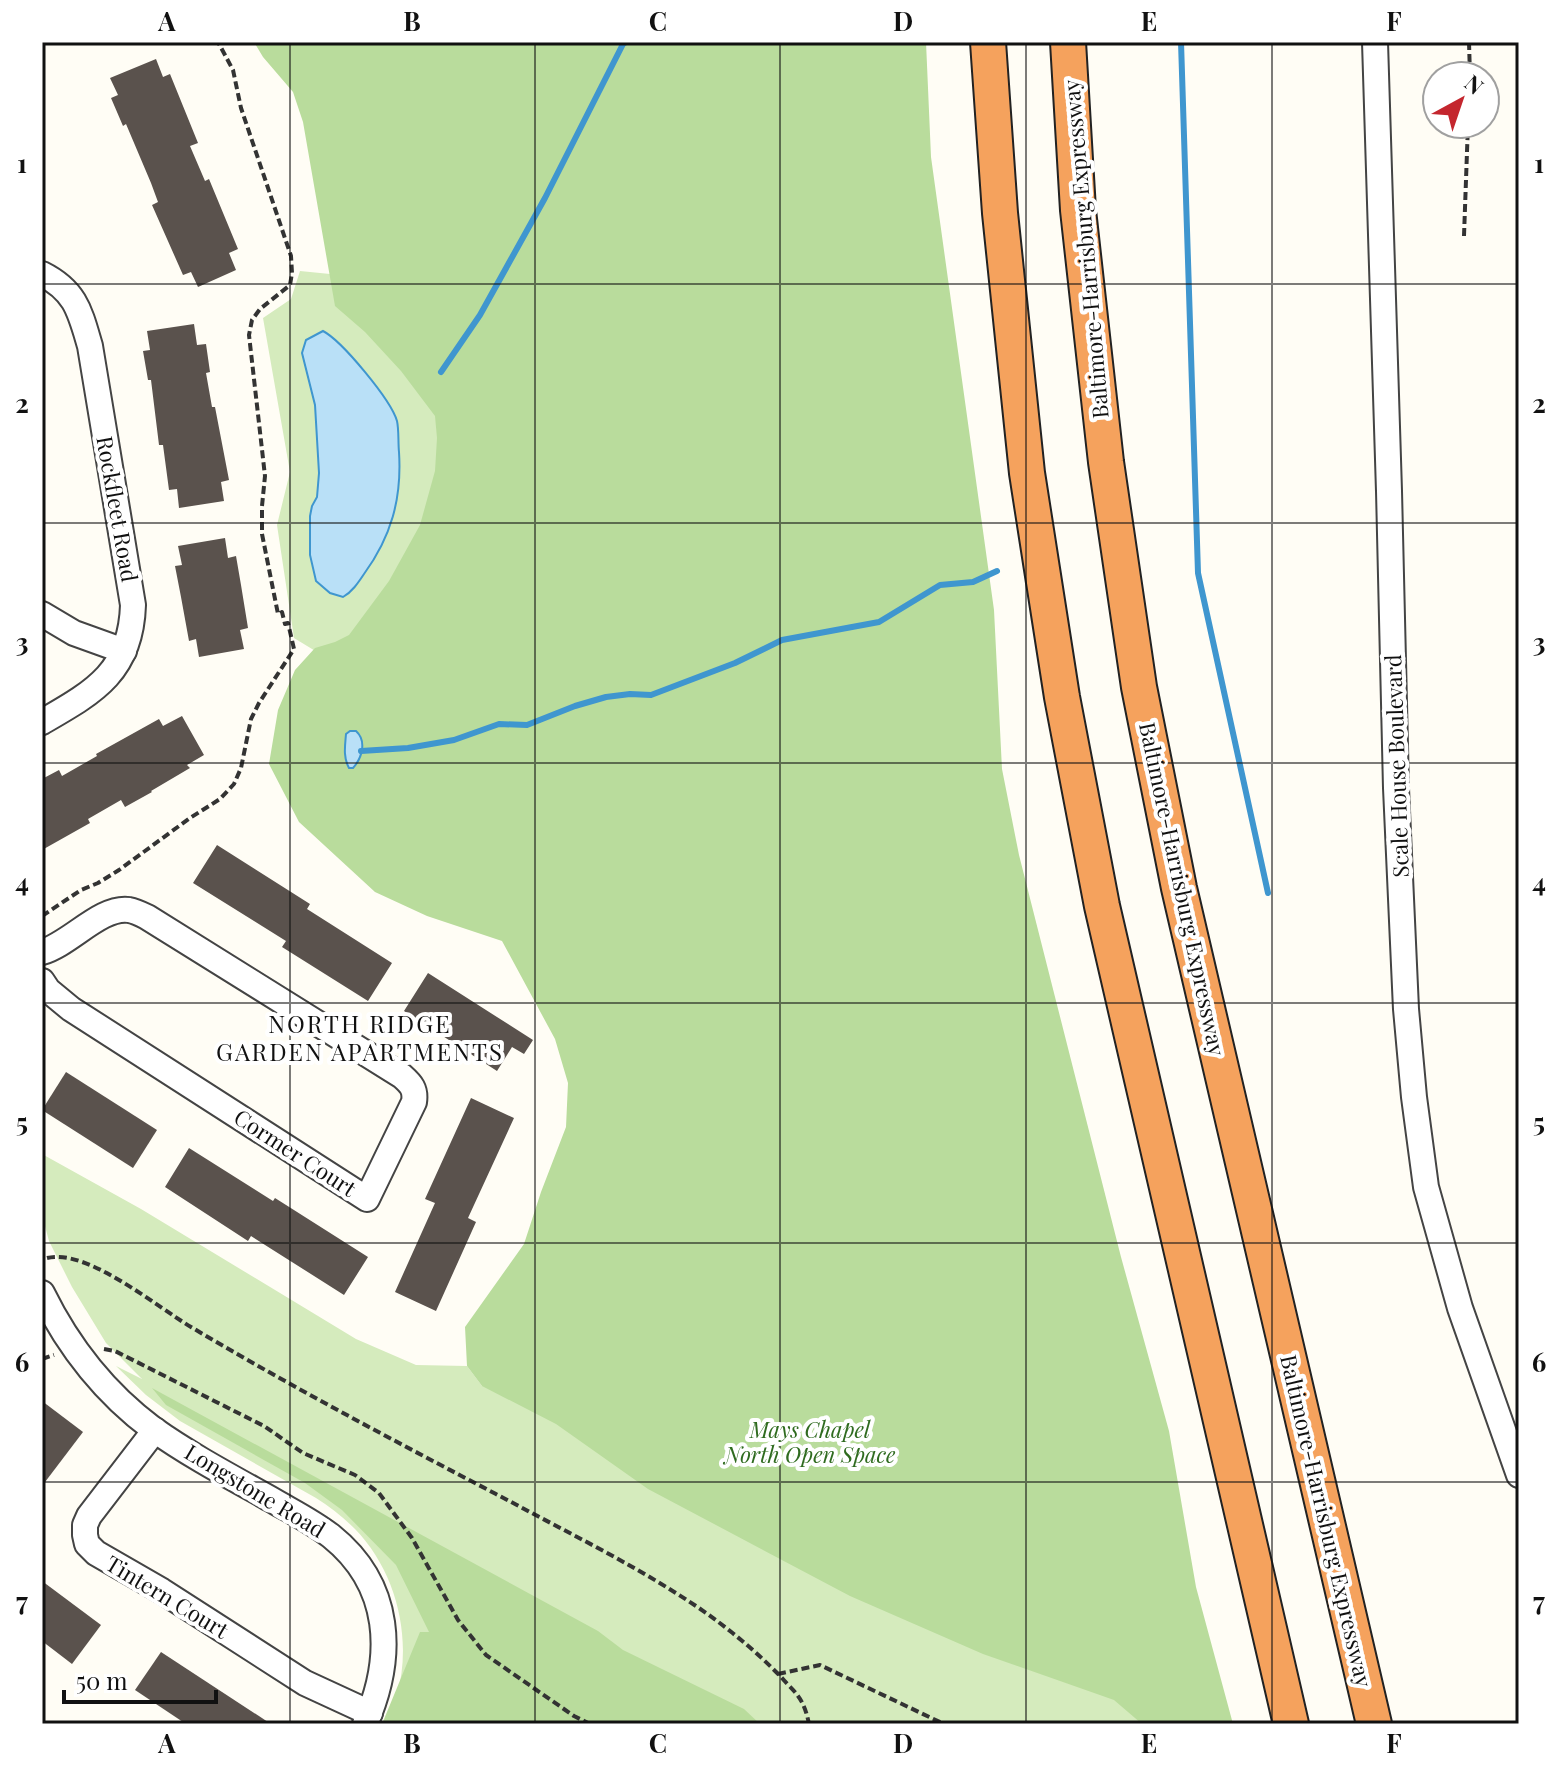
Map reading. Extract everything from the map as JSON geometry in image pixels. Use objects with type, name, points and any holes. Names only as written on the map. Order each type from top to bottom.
[{"type":"highway","points":[[988,42],[1000,213],[1027,473],[1062,697],[1102,906],[1291,1724]]},
{"type":"highway","name":"Baltimore-Harrisburg Expressway","points":[[1068,42],[1078,210],[1106,462],[1139,687],[1179,888],[1374,1724]]},
{"type":"street","name":"Scale House Boulevard","points":[[1375,42],[1396,788],[1406,1009],[1414,1097],[1426,1187],[1460,1308],[1519,1475]]},
{"type":"street","name":"Rockfleet Road","points":[[42,274],[66,289],[82,319],[90,346],[133,605],[133,626],[113,670],[100,686],[85,697],[42,722]]},
{"type":"street","points":[[42,614],[74,633],[124,651]]},
{"type":"street","name":"Cormer Court","points":[[42,952],[56,948],[102,916],[117,910],[131,910],[402,1076],[415,1092],[414,1102],[367,1199],[71,1009],[42,981]]},
{"type":"street","name":"Longstone Road","points":[[42,1293],[64,1351],[131,1411],[187,1451],[308,1520],[332,1537],[355,1561],[371,1584],[380,1608],[385,1638],[383,1667],[368,1718]]},
{"type":"street","name":"Tintern Court","points":[[155,1430],[89,1516],[85,1525],[87,1544],[96,1553],[162,1591],[305,1683],[368,1718]]},
{"type":"path","points":[[42,916],[119,870],[220,799],[234,784],[241,768],[251,719],[294,649],[288,623],[285,624],[282,612],[278,614],[262,534],[265,476],[249,335],[252,320],[260,309],[290,285],[291,256],[241,108],[233,70],[218,42]]},
{"type":"path","points":[[1464,236],[1467,140]]},
{"type":"path","points":[[47,1258],[69,1258],[104,1271],[191,1327],[334,1409],[675,1592],[733,1633],[778,1674],[798,1696],[809,1724]]},
{"type":"path","points":[[42,1359],[64,1351],[115,1351],[264,1426],[303,1453],[355,1475],[379,1493],[412,1538],[458,1620],[486,1655],[590,1724]]},
{"type":"path","points":[[778,1674],[820,1665],[944,1724]]},
{"type":"green space","name":"Mays Chapel North Open Space","points":[[254,42],[926,42],[931,157],[994,610],[1002,769],[1019,855],[1121,1257],[1169,1431],[1196,1587],[1233,1724],[1142,1724],[1114,1700],[983,1654],[850,1596],[648,1489],[556,1424],[482,1386],[467,1366],[465,1327],[524,1244],[566,1127],[568,1083],[555,1039],[502,941],[427,916],[375,892],[299,822],[269,764],[278,710],[295,670],[315,648],[349,635],[389,581],[420,525],[435,471],[437,438],[435,416],[401,371],[365,332],[335,306],[303,122],[293,92]]},
{"type":"green space","points":[[300,271],[350,276],[829,715],[1147,1724],[387,1724],[401,1673],[402,1629],[391,1585],[369,1546],[326,1505],[180,1421],[146,1395],[116,1366],[142,1379],[106,1343],[49,1241],[42,1215],[42,1154],[141,1209],[356,1339],[416,1365],[467,1366],[482,1386],[716,927],[353,674],[294,638],[277,525],[290,472],[263,318],[291,299]]},
{"type":"green space","points":[[152,1388],[598,1631],[623,1650],[744,1709],[760,1724],[382,1724],[420,1632],[429,1632],[396,1565],[342,1510],[305,1483],[166,1405]]},
{"type":"water","points":[[323,331],[342,346],[376,386],[393,412],[398,428],[399,486],[393,517],[373,560],[355,587],[343,597],[330,593],[316,581],[310,555],[310,516],[317,497],[319,473],[315,405],[302,353],[306,340]]},
{"type":"water","points":[[356,731],[362,744],[361,755],[353,768],[349,768],[345,756],[346,734]]},
{"type":"building","points":[[156,59],[163,77],[170,74],[198,143],[190,146],[205,181],[209,179],[238,249],[229,253],[236,270],[198,287],[191,272],[183,275],[152,205],[158,202],[151,183],[126,124],[123,126],[111,98],[118,95],[110,78]]},
{"type":"building","points":[[194,324],[197,345],[206,344],[210,372],[206,373],[229,480],[221,482],[224,501],[179,508],[177,489],[169,490],[163,445],[159,445],[151,380],[148,380],[143,351],[150,350],[147,331]]},
{"type":"building","points":[[225,538],[228,558],[236,556],[241,585],[248,628],[240,630],[244,649],[199,657],[196,639],[189,641],[175,566],[182,565],[178,546]]},
{"type":"building","points":[[182,716],[204,755],[187,765],[190,768],[152,792],[125,807],[121,800],[88,819],[90,823],[42,850],[42,779],[59,770],[62,776],[159,719],[163,726]]},
{"type":"building","points":[[217,845],[310,904],[307,909],[392,963],[368,1001],[282,947],[286,941],[193,883]]},
{"type":"building","points":[[428,973],[533,1040],[524,1054],[512,1047],[497,1071],[404,1011]]},
{"type":"building","points":[[66,1072],[157,1130],[133,1168],[42,1110]]},
{"type":"building","points":[[471,1098],[514,1118],[468,1218],[476,1222],[436,1311],[395,1292],[435,1203],[425,1199]]},
{"type":"building","points":[[189,1148],[368,1257],[344,1295],[251,1236],[248,1241],[165,1187]]},
{"type":"building","points":[[42,1401],[83,1432],[42,1486]]},
{"type":"building","points":[[42,1581],[101,1625],[72,1664],[42,1641]]},
{"type":"building","points":[[161,1652],[271,1724],[186,1724],[135,1690]]},
{"type":"waterway","points":[[441,372],[480,315],[626,42]]},
{"type":"waterway","points":[[1181,42],[1198,573],[1268,893]]},
{"type":"waterway","points":[[361,751],[408,748],[454,740],[499,724],[527,725],[606,697],[651,695],[735,663],[782,640],[879,622],[940,585],[973,582],[997,571]]},
{"type":"district","name":"NORTH RIDGE GARDEN APARTMENTS","points":[[360,1039]]}]
